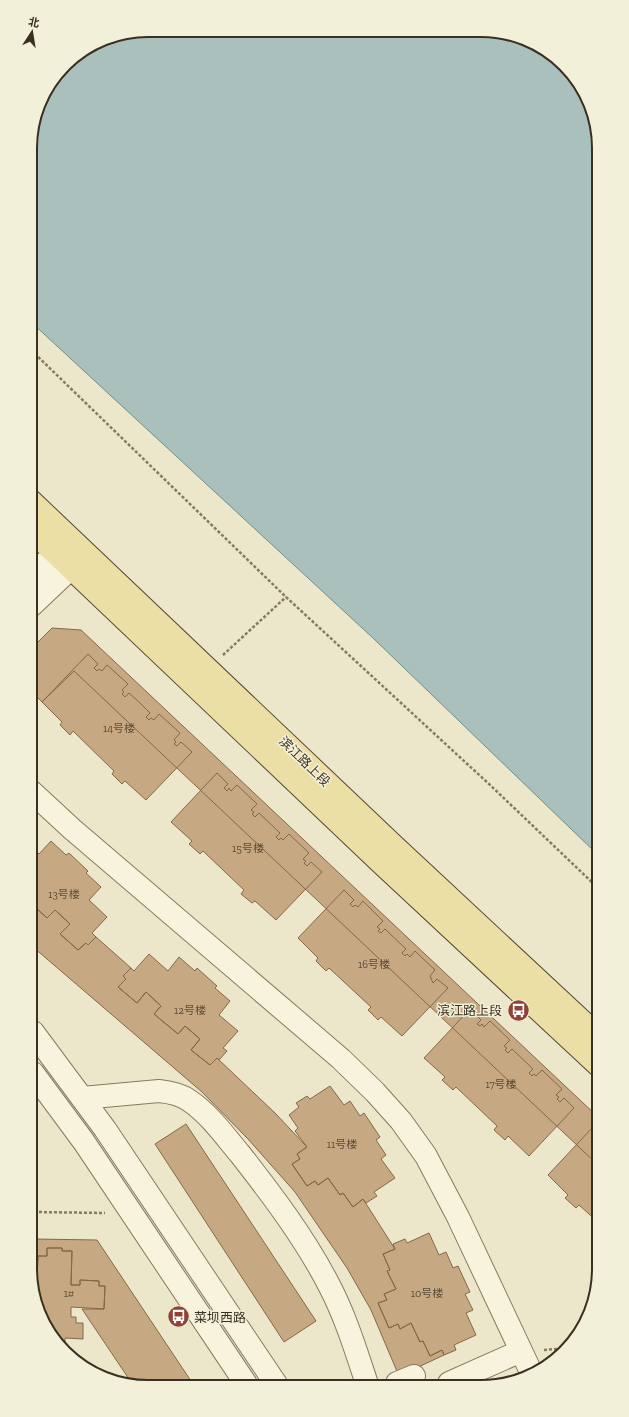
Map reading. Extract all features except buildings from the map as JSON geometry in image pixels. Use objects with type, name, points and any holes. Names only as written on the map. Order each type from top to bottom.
[{"type":"main road","name":"滨江路上段","points":[[37,506],[592,1030]]},
{"type":"main road","name":"滨江路上段","points":[[37,536],[378,860],[592,1059]]},
{"type":"street","points":[[37,571],[55,553],[80,547]]},
{"type":"street","points":[[37,600],[71,568],[80,547]]},
{"type":"street","points":[[37,797],[72,829],[341,1059],[375,1092],[401,1121],[426,1156],[458,1217],[529,1369]]},
{"type":"street","points":[[37,1037],[105,1129],[273,1380]]},
{"type":"street","points":[[37,1078],[84,1142],[243,1380]]},
{"type":"street","points":[[82,1098],[159,1091],[170,1092],[189,1100],[212,1120],[256,1175],[296,1230],[330,1287],[352,1334],[366,1380]]},
{"type":"street","points":[[456,1380],[521,1351]]},
{"type":"path","points":[[37,356],[286,597],[489,784],[592,882]]},
{"type":"path","points":[[208,668],[286,597]]},
{"type":"path","points":[[37,1212],[132,1214]]},
{"type":"water","points":[[141,37],[488,37],[517,43],[530,48],[549,60],[569,80],[584,106],[591,134],[592,148],[592,849],[374,639],[37,328],[37,141],[39,126],[45,106],[60,80],[80,60],[106,45],[126,39]]},
{"type":"place","name":"滨江路上段","points":[[518,1010]]},
{"type":"place","name":"菜坝西路","points":[[179,1317]]}]
